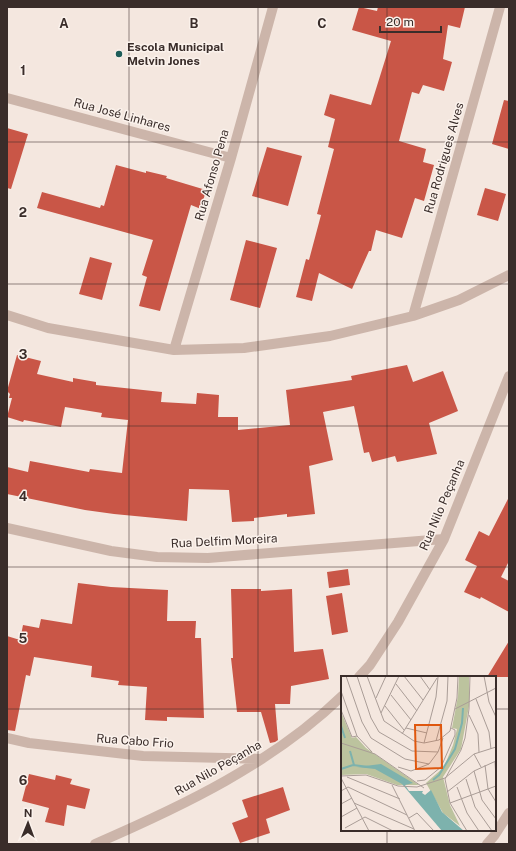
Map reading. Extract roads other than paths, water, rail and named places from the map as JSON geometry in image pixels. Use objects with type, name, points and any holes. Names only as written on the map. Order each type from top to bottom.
[{"type":"street","name":"Rua Afonso Pena","points":[[174,350],[231,158],[273,7]]},
{"type":"street","name":"Rua Rodrigues Alves","points":[[413,316],[500,7]]},
{"type":"street","name":"Rua José Linhares","points":[[7,98],[231,158]]},
{"type":"street","points":[[7,315],[48,328],[174,350],[244,348],[322,337],[413,316],[459,300],[509,275]]},
{"type":"street","name":"Rua Nilo Peçanha","points":[[360,676],[370,665],[398,622],[444,539],[509,376]]},
{"type":"street","name":"Rua Delfim Moreira","points":[[7,528],[111,551],[157,557],[208,558],[444,539]]},
{"type":"street","name":"Rua Nilo Peçanha","points":[[95,844],[155,818],[262,759],[312,723],[341,697]]},
{"type":"street","name":"Rua Cabo Frio","points":[[7,738],[29,743],[143,756],[262,759]]},
{"type":"street","points":[[487,844],[509,813]]},
{"type":"place","name":"Escola Municipal Melvin Jones","points":[[119,54]]}]
